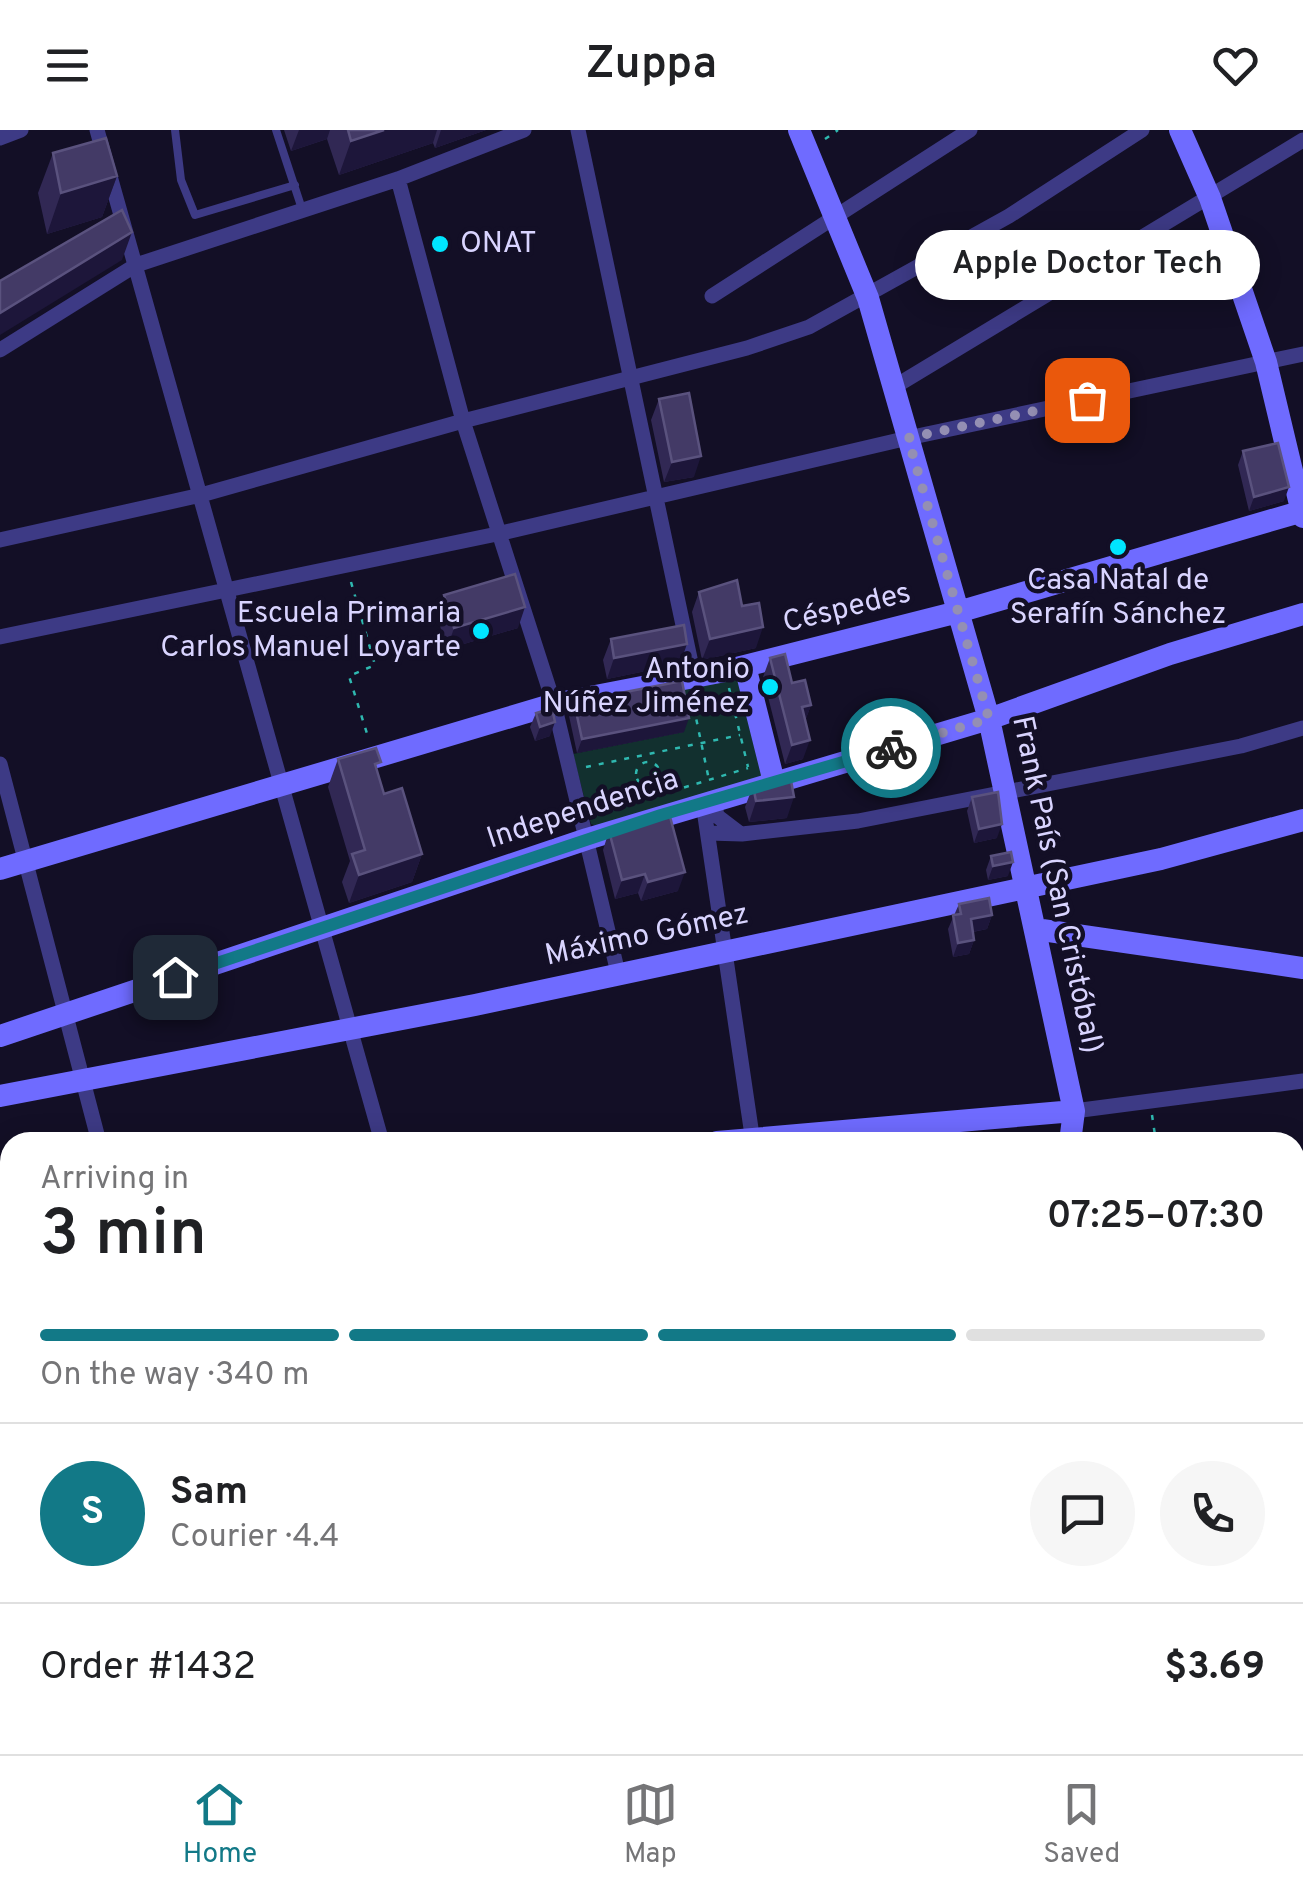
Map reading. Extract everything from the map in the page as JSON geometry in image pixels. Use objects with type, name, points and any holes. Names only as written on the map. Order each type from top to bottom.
[{"type":"street","points":[[0,138],[20,130]]},
{"type":"street","points":[[98,130],[379,1132]]},
{"type":"street","points":[[578,130],[603,233],[691,678]]},
{"type":"street","name":"Frank País (San Cristóbal)","points":[[798,130],[868,298],[989,719],[1074,1112],[1071,1132]]},
{"type":"street","points":[[712,296],[970,130]]},
{"type":"street","points":[[0,540],[201,495],[463,421],[763,343],[868,298],[1009,216],[1142,130]]},
{"type":"street","points":[[1180,130],[1210,198],[1266,362],[1302,514]]},
{"type":"street","points":[[0,350],[136,265],[398,180],[513,132]]},
{"type":"street","points":[[894,387],[1210,198],[1302,135]]},
{"type":"street","points":[[398,180],[496,534],[554,704],[618,973]]},
{"type":"street","points":[[0,637],[496,534],[655,494],[1303,354]]},
{"type":"street","name":"Céspedes","points":[[0,869],[284,788],[554,704],[735,669],[958,612],[1302,514]]},
{"type":"street","name":"Independencia","points":[[0,1036],[323,927],[584,829],[989,719],[1170,654],[1303,614]]},
{"type":"street","points":[[735,669],[759,779]]},
{"type":"street","points":[[708,833],[742,834],[858,821],[1241,746],[1303,728]]},
{"type":"street","points":[[0,764],[97,1132]]},
{"type":"street","points":[[709,794],[725,826],[742,834]]},
{"type":"street","points":[[709,794],[708,833],[752,1132]]},
{"type":"street","name":"Máximo Gómez","points":[[0,1096],[352,1029],[1161,859],[1303,820]]},
{"type":"street","points":[[1035,929],[1303,968]]},
{"type":"street","points":[[853,1132],[1150,1104],[1303,1081]]},
{"type":"lane","points":[[175,130],[180,180],[195,215],[294,185]]},
{"type":"lane","points":[[276,130],[302,209]]},
{"type":"path","points":[[346,566],[375,665],[349,676],[375,760]]},
{"type":"path","points":[[584,829],[759,779],[735,669]]},
{"type":"path","points":[[691,678],[709,794]]},
{"type":"path","points":[[569,770],[751,732]]},
{"type":"path","points":[[643,755],[645,763]]},
{"type":"path","points":[[645,763],[652,763],[659,772],[650,786],[639,782],[636,774],[645,763]]},
{"type":"path","points":[[1150,1104],[1154,1132]]},
{"type":"green space","points":[[738,673],[763,776],[602,828],[591,824],[573,754],[684,732],[676,687]]},
{"type":"building","points":[[348,130],[384,130],[351,141]]},
{"type":"building","points":[[106,138],[117,176],[61,193],[53,153]]},
{"type":"building","points":[[122,210],[132,232],[0,313],[0,281]]},
{"type":"building","points":[[689,393],[701,456],[672,462],[659,399]]},
{"type":"building","points":[[1278,443],[1289,487],[1254,497],[1243,451]]},
{"type":"building","points":[[515,574],[525,607],[454,628],[444,595]]},
{"type":"building","points":[[737,580],[742,606],[759,603],[763,627],[710,639],[699,592]]},
{"type":"building","points":[[684,625],[687,644],[614,658],[611,639]]},
{"type":"building","points":[[785,654],[792,683],[805,680],[811,705],[802,707],[810,740],[792,745],[770,658]]},
{"type":"building","points":[[682,681],[689,718],[582,739],[574,702]]},
{"type":"building","points":[[552,708],[555,722],[540,727],[536,713]]},
{"type":"building","points":[[376,748],[381,762],[375,764],[384,794],[402,788],[422,854],[359,875],[352,854],[365,850],[338,759]]},
{"type":"building","points":[[790,775],[794,797],[756,801],[753,786]]},
{"type":"building","points":[[998,792],[1002,824],[979,829],[972,797]]},
{"type":"building","points":[[669,813],[685,872],[648,882],[645,874],[622,880],[609,831]]},
{"type":"building","points":[[1011,852],[1013,862],[993,866],[991,856]]},
{"type":"building","points":[[989,898],[992,915],[971,919],[974,940],[958,943],[953,915],[961,914],[959,904]]},
{"type":"way so far","points":[[891,748],[989,719],[908,438],[1087,400]]},
{"type":"place","name":"ONAT","points":[[440,244]]},
{"type":"place","name":"Apple Doctor Tech","points":[[1087,400]]},
{"type":"place","name":"Casa Natal de Serafín Sánchez","points":[[1118,547]]},
{"type":"place","name":"Escuela Primaria Carlos Manuel Loyarte","points":[[481,631]]},
{"type":"place","name":"Antonio Núñez Jiménez","points":[[770,687]]},
{"type":"route","points":[[175,977],[661,815],[891,748]]}]
